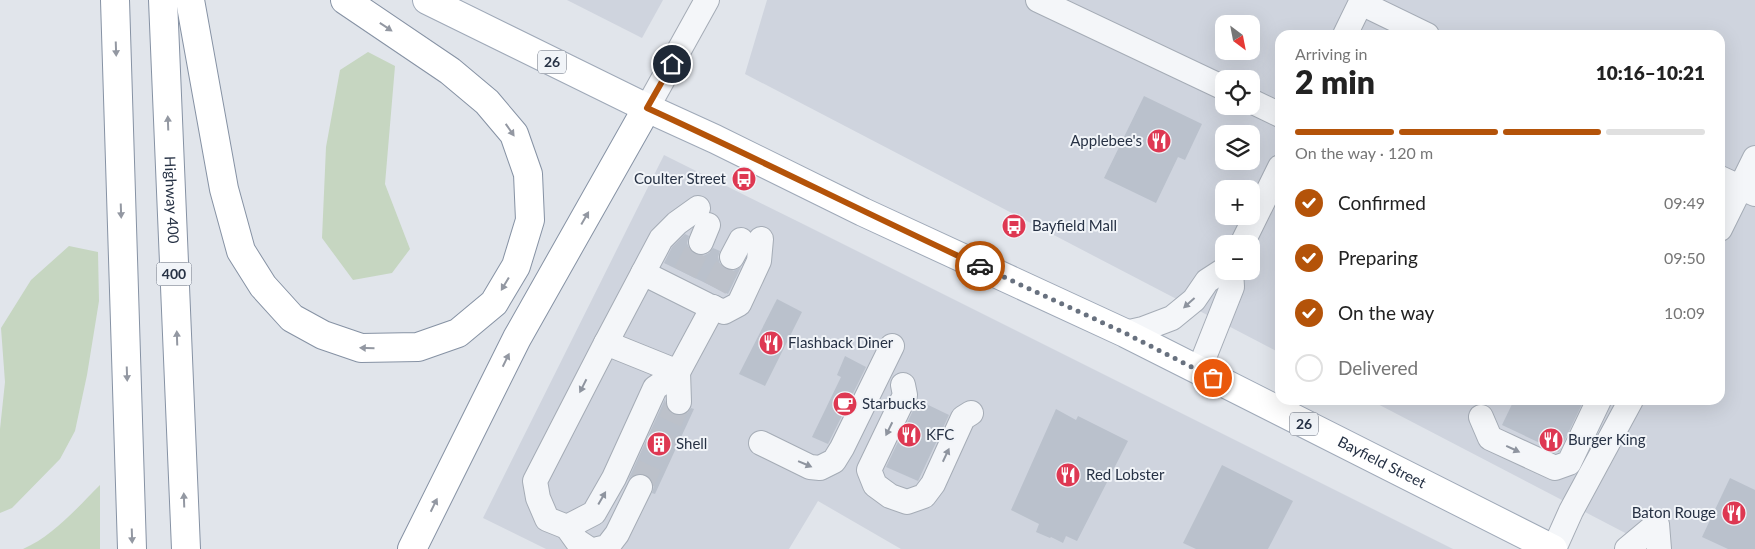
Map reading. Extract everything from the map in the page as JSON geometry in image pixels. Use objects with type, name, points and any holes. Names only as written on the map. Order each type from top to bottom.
[{"type":"main road","points":[[115,0],[132,549]]},
{"type":"main road","name":"Highway 400","points":[[163,0],[186,549]]},
{"type":"main road","points":[[190,0],[224,189],[241,251],[263,286],[292,318],[323,335],[361,348],[418,347],[458,333],[494,303],[516,266],[530,220],[528,174],[514,134],[487,102],[450,71],[346,0]]},
{"type":"main road","name":"Bayfield Street","points":[[427,0],[863,212],[1125,333],[1554,549]]},
{"type":"main road","points":[[412,549],[517,338],[647,108]]},
{"type":"street","points":[[647,108],[707,0]]},
{"type":"street","points":[[1038,0],[1215,84]]},
{"type":"street","points":[[1347,30],[1361,1],[1417,30]]},
{"type":"street","points":[[1260,105],[1275,113]]},
{"type":"street","points":[[1725,218],[1755,158]]},
{"type":"street","points":[[1246,235],[1275,177]]},
{"type":"street","points":[[589,549],[577,541],[567,526],[547,519],[538,498],[535,481],[661,239],[677,223],[702,225]]},
{"type":"street","points":[[643,272],[681,281],[712,300],[724,312],[739,304],[759,261],[745,245]]},
{"type":"street","points":[[1125,333],[1143,329],[1172,318],[1194,300],[1206,281],[1215,276]]},
{"type":"street","points":[[1199,370],[1232,287],[1232,280]]},
{"type":"street","points":[[679,402],[678,372],[712,300]]},
{"type":"street","points":[[606,343],[678,372]]},
{"type":"street","points":[[761,443],[810,467],[820,468],[834,461],[892,346]]},
{"type":"street","points":[[567,526],[594,513],[614,478],[656,388],[678,372]]},
{"type":"street","points":[[903,385],[905,395],[869,470],[875,485],[890,496],[907,502],[924,496],[933,484],[963,418],[971,412]]},
{"type":"street","points":[[1481,417],[1490,438],[1555,468],[1569,464],[1597,405]]},
{"type":"street","points":[[1554,549],[1571,511],[1628,405]]},
{"type":"street","points":[[598,549],[607,547],[617,534],[640,487]]},
{"type":"street","points":[[1627,549],[1658,524],[1659,549]]},
{"type":"shaded area","points":[[567,0],[663,0],[642,38]]},
{"type":"shaded area","points":[[767,0],[1755,0],[1755,549],[1656,549],[1380,405],[1725,405],[1725,30],[1275,30],[1275,350],[745,74]]},
{"type":"shaded area","points":[[664,155],[1453,549],[901,549],[818,501],[789,549],[546,549],[483,518]]},
{"type":"green space","points":[[368,52],[395,66],[385,184],[410,249],[392,273],[353,280],[322,238],[326,147],[340,70]]},
{"type":"green space","points":[[69,246],[98,252],[99,301],[87,375],[75,431],[60,459],[12,508],[0,513],[0,429],[5,382],[1,328],[31,280]]},
{"type":"green space","points":[[100,485],[100,549],[23,549],[54,529]]},
{"type":"building","name":"Applebee's","points":[[1144,96],[1202,124],[1185,160],[1178,157],[1156,203],[1104,178]]},
{"type":"building","points":[[685,234],[689,236],[687,243],[690,250],[695,254],[703,256],[713,248],[720,251],[718,257],[720,264],[725,269],[733,271],[741,267],[728,294],[664,263],[672,247]]},
{"type":"building","name":"Flashback Diner","points":[[777,299],[802,312],[765,386],[739,374]]},
{"type":"building","name":"Starbucks","points":[[845,356],[866,367],[828,444],[812,437],[841,377],[837,375]]},
{"type":"building","name":"Shell","points":[[665,399],[667,409],[673,414],[680,416],[687,413],[691,408],[694,409],[655,494],[652,493],[654,486],[652,480],[646,474],[639,473],[633,475],[628,480]]},
{"type":"building","points":[[918,400],[949,415],[918,481],[886,467]]},
{"type":"building","name":"Burger King","points":[[1512,405],[1582,405],[1559,452],[1502,425]]},
{"type":"building","name":"Red Lobster","points":[[1056,409],[1076,420],[1078,416],[1128,441],[1077,541],[1066,536],[1063,543],[1036,532],[1039,524],[1011,510]]},
{"type":"building","points":[[1222,465],[1293,501],[1268,549],[1196,549],[1183,543]]},
{"type":"building","name":"Baton Rouge","points":[[1730,478],[1755,490],[1755,549],[1728,549],[1702,537]]},
{"type":"tunnel","points":[[685,273],[701,242]]},
{"type":"tunnel","points":[[715,288],[732,257]]},
{"type":"tunnel","points":[[640,487],[679,402]]},
{"type":"way so far","points":[[980,266],[1125,333],[1213,378]]},
{"type":"place","name":"Applebee's","points":[[1159,141]]},
{"type":"place","name":"Coulter Street","points":[[744,179]]},
{"type":"place","name":"Bayfield Mall","points":[[1014,226]]},
{"type":"place","name":"Flashback Diner","points":[[771,343]]},
{"type":"place","name":"Starbucks","points":[[845,404]]},
{"type":"place","name":"KFC","points":[[909,435]]},
{"type":"place","name":"Burger King","points":[[1551,440]]},
{"type":"place","name":"Shell","points":[[659,444]]},
{"type":"place","name":"Red Lobster","points":[[1068,475]]},
{"type":"place","name":"Baton Rouge","points":[[1734,513]]},
{"type":"route","points":[[672,64],[647,108],[980,266]]}]
